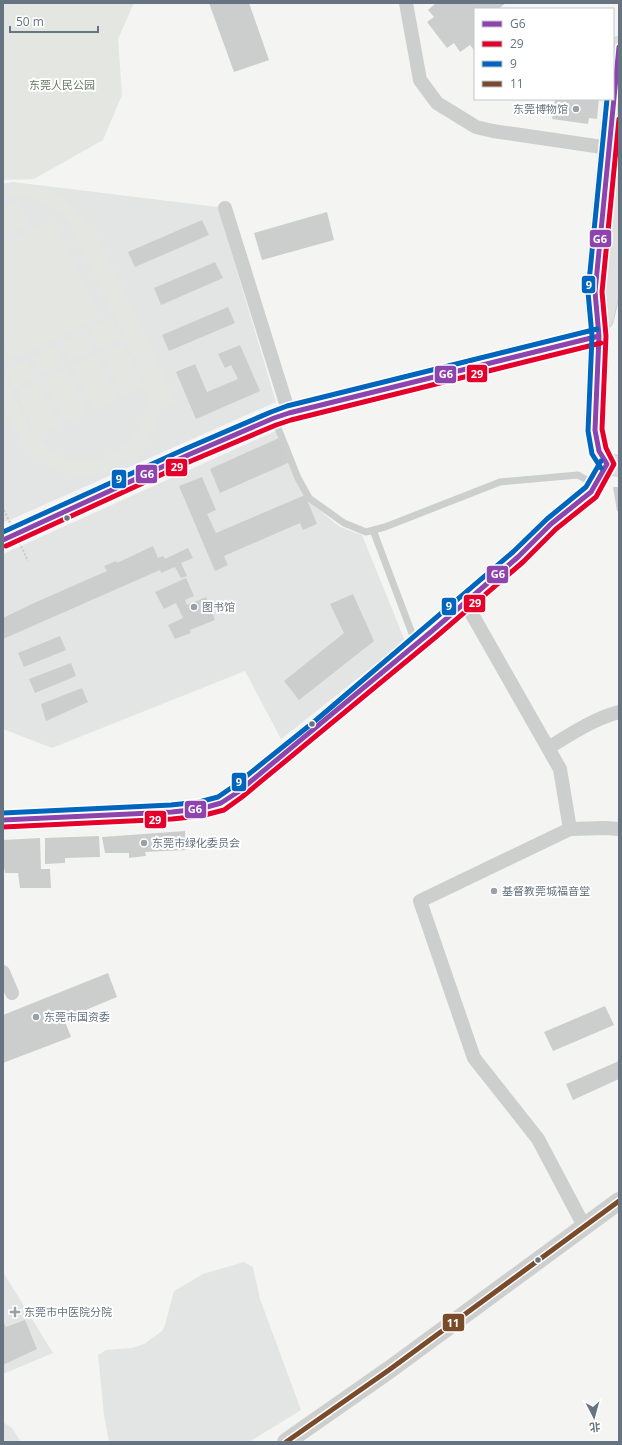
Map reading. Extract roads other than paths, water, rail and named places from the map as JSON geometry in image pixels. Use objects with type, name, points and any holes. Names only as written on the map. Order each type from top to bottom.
[{"type":"main road","points":[[614,98],[619,47]]},
{"type":"main road","points":[[613,465],[599,451],[596,430],[599,336],[595,292],[615,194],[609,148],[614,100]]},
{"type":"street","points":[[406,3],[420,80],[437,103],[476,127],[493,131],[609,148]]},
{"type":"street","points":[[225,208],[281,416]]},
{"type":"street","points":[[3,540],[188,455],[281,416],[599,336]]},
{"type":"street","points":[[3,820],[172,812],[200,809],[221,803],[238,792],[417,644],[518,557],[551,524],[591,492],[613,465]]},
{"type":"street","points":[[465,602],[560,769],[570,829]]},
{"type":"street","points":[[548,748],[583,727],[608,715],[619,712]]},
{"type":"street","points":[[584,1226],[538,1139],[474,1058],[420,901],[570,829],[619,829]]},
{"type":"street","points":[[3,972],[12,993]]},
{"type":"street","points":[[286,1442],[388,1370],[619,1201]]},
{"type":"lane","points":[[281,416],[298,478],[309,498],[344,523],[366,532],[385,527],[500,482],[578,475],[587,480],[591,492]]},
{"type":"lane","points":[[373,530],[417,644]]},
{"type":"place","name":"东莞博物馆","points":[[576,109]]},
{"type":"place","name":"图书馆","points":[[194,607]]},
{"type":"place","name":"东莞市绿化委员会","points":[[144,843]]},
{"type":"place","name":"基督教莞城福音堂","points":[[494,891]]},
{"type":"place","name":"东莞市国资委","points":[[36,1017]]},
{"type":"place","name":"东莞市中医院分院","points":[[15,1312]]},
{"type":"park label","name":"东莞人民公园","points":[[62,85]]}]
